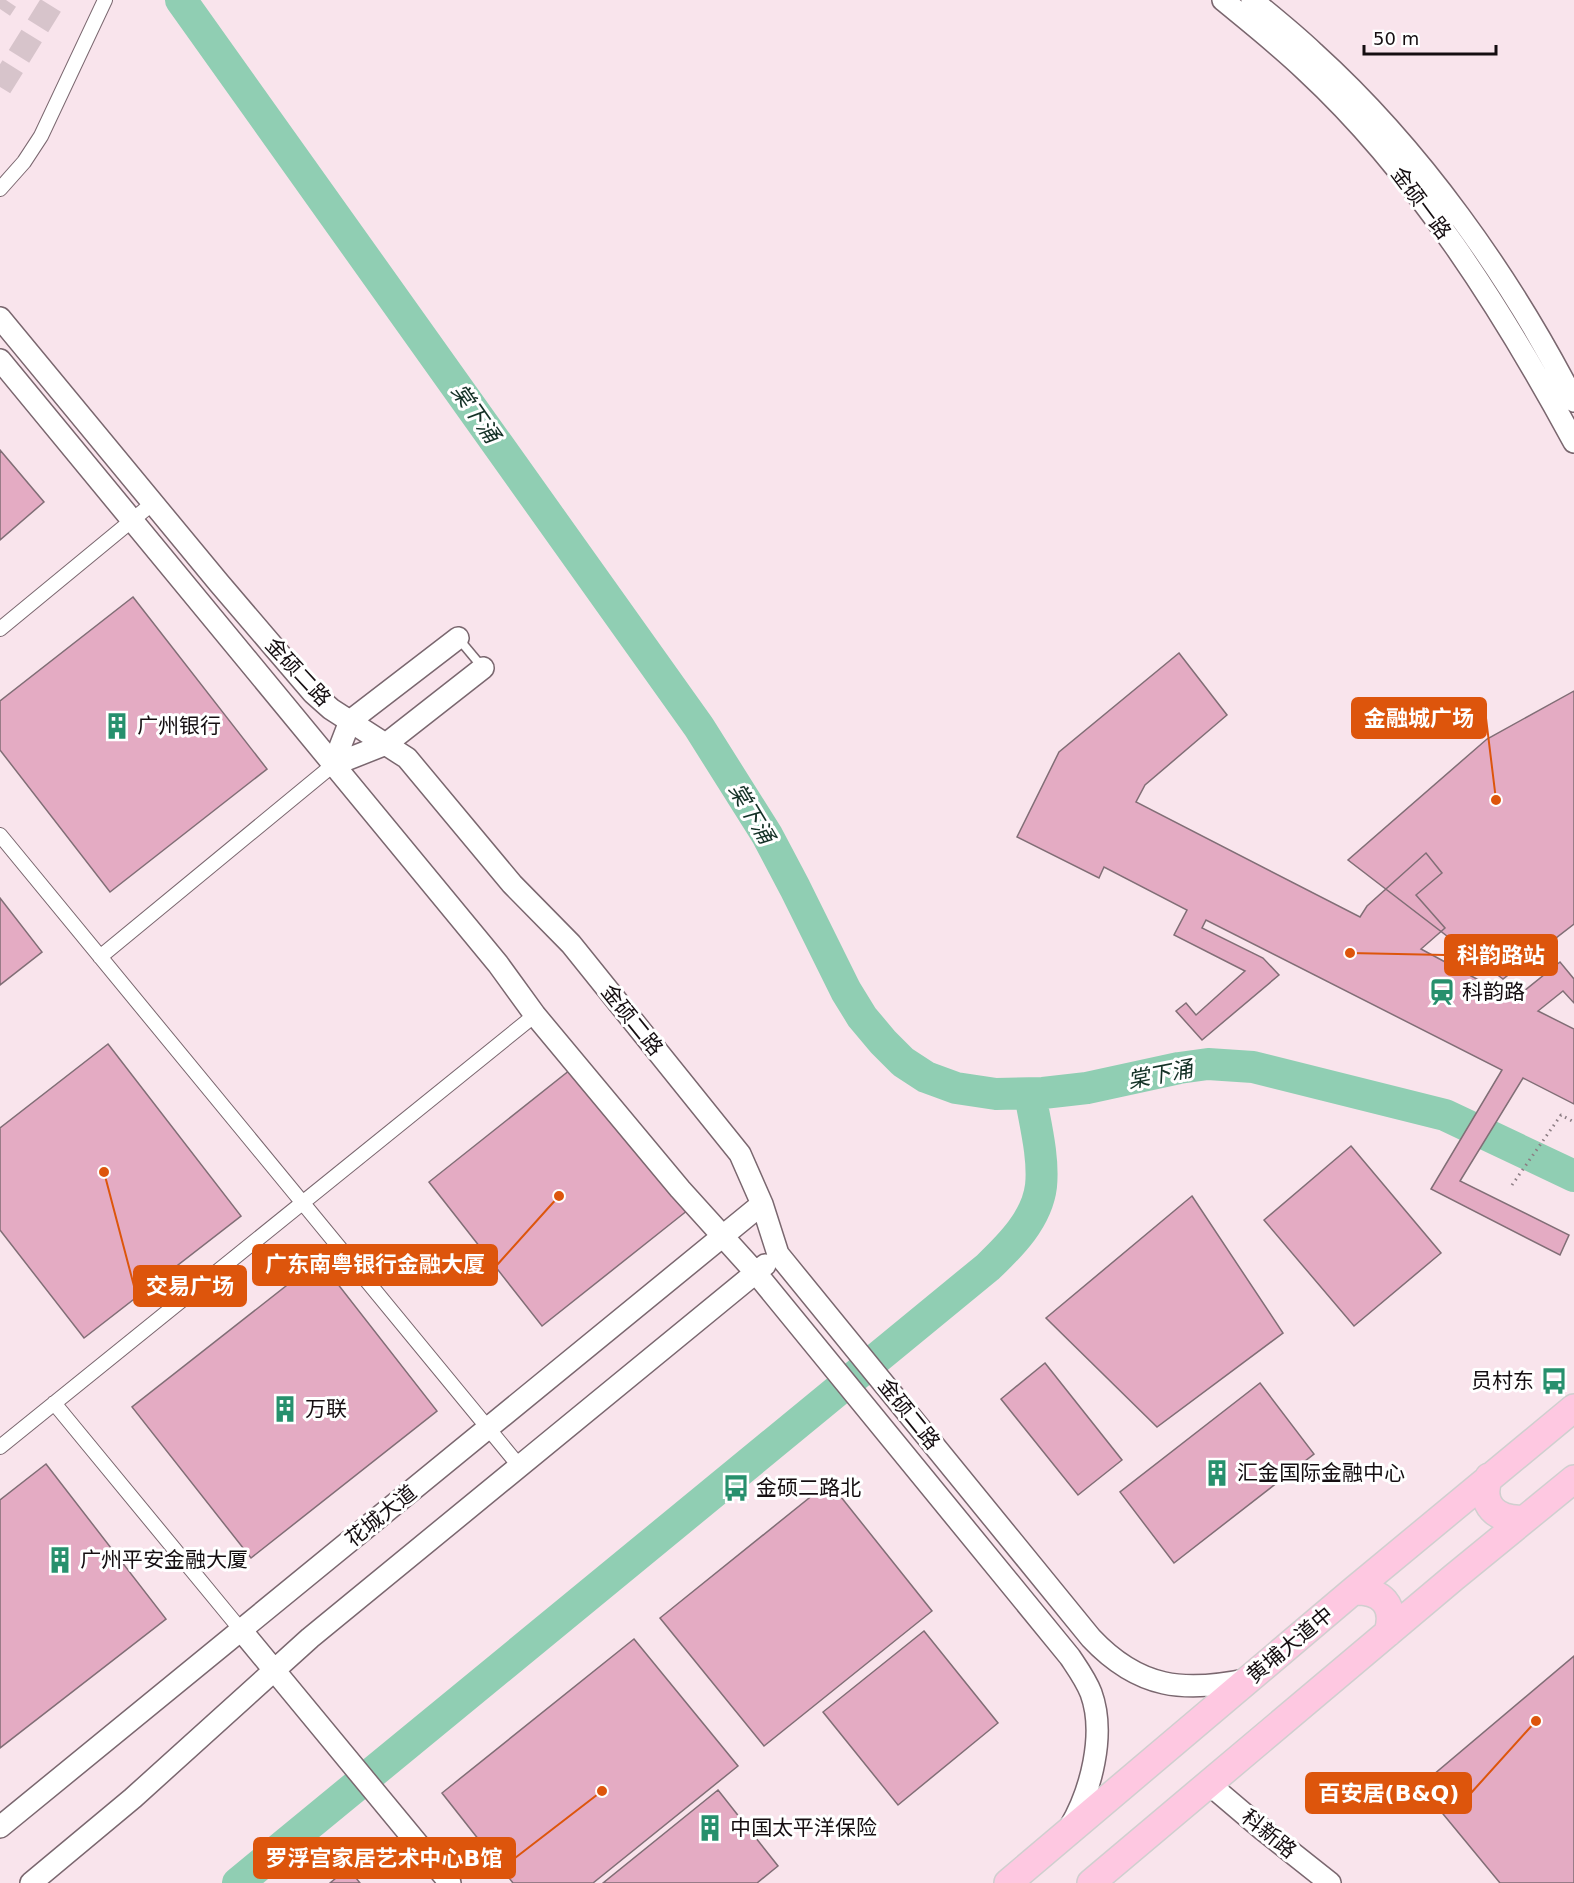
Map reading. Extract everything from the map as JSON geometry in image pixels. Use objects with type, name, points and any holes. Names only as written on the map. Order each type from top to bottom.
[{"type":"main road","name":"黄埔大道中","points":[[1008,1883],[1353,1591],[1574,1408]]},
{"type":"main road","points":[[1489,1477],[1485,1493],[1491,1509],[1506,1518],[1524,1519]]},
{"type":"main road","points":[[1091,1883],[1574,1479]]},
{"type":"main road","points":[[1353,1591],[1371,1592],[1385,1601],[1391,1616],[1388,1633]]},
{"type":"street","points":[[0,189],[24,162],[41,136],[105,0]]},
{"type":"street","name":"金硕一路","points":[[1223,0],[1307,72],[1342,107],[1408,184],[1493,302],[1536,372],[1574,442]]},
{"type":"street","name":"金硕一路","points":[[1252,0],[1315,53],[1418,165],[1478,243],[1522,308],[1574,401]]},
{"type":"street","name":"金硕二路","points":[[0,318],[313,693],[325,705],[414,764],[512,884],[571,944],[732,1142],[747,1167],[778,1254],[1091,1638],[1109,1657],[1128,1670],[1140,1676],[1169,1684],[1197,1686],[1250,1679]]},
{"type":"street","name":"金硕二路","points":[[0,360],[498,964],[535,1015],[722,1237],[756,1274],[1070,1657],[1086,1683],[1095,1708],[1097,1729],[1085,1798],[1066,1835]]},
{"type":"street","points":[[0,629],[153,503]]},
{"type":"street","points":[[333,765],[350,722],[458,638]]},
{"type":"street","points":[[100,957],[333,765],[386,744],[483,668]]},
{"type":"street","points":[[0,835],[520,1467]]},
{"type":"street","points":[[0,1447],[535,1015]]},
{"type":"street","name":"花城大道","points":[[0,1827],[762,1204]]},
{"type":"street","points":[[32,1883],[133,1798],[345,1609],[778,1254]]},
{"type":"street","points":[[54,1403],[450,1883]]},
{"type":"street","name":"科新路","points":[[1209,1784],[1330,1883]]},
{"type":"lane","points":[[458,638],[483,668]]},
{"type":"path","points":[[1512,1185],[1561,1115],[1574,1122]]},
{"type":"building","points":[[0,450],[44,502],[0,540]]},
{"type":"building","name":"广州银行","points":[[133,597],[267,769],[110,892],[0,750],[0,701]]},
{"type":"building","points":[[1179,653],[1227,715],[1145,785],[1136,802],[1360,917],[1367,906],[1426,853],[1442,873],[1416,895],[1445,928],[1421,949],[1514,999],[1560,962],[1574,979],[1574,1003],[1563,991],[1538,1011],[1574,1029],[1574,1104],[1523,1078],[1460,1181],[1569,1235],[1560,1255],[1431,1189],[1502,1070],[1206,920],[1202,928],[1263,958],[1279,975],[1202,1040],[1176,1011],[1186,1003],[1196,1015],[1245,971],[1174,935],[1187,910],[1104,867],[1099,878],[1017,837],[1059,752]]},
{"type":"building","points":[[1574,691],[1574,924],[1503,979],[1348,860],[1487,739]]},
{"type":"building","points":[[0,898],[42,952],[0,985]]},
{"type":"building","points":[[108,1044],[241,1216],[84,1338],[0,1230],[0,1128]]},
{"type":"building","points":[[575,1066],[688,1210],[542,1326],[429,1182]]},
{"type":"building","points":[[1351,1146],[1441,1253],[1354,1326],[1264,1220]]},
{"type":"building","points":[[1192,1196],[1283,1333],[1157,1427],[1046,1318]]},
{"type":"building","name":"万联","points":[[319,1260],[437,1411],[251,1558],[132,1407]]},
{"type":"building","points":[[1045,1363],[1122,1460],[1078,1495],[1001,1399]]},
{"type":"building","name":"汇金国际金融中心","points":[[1260,1383],[1314,1454],[1174,1563],[1120,1492]]},
{"type":"building","name":"广州平安金融大厦","points":[[46,1464],[166,1619],[0,1748],[0,1500]]},
{"type":"building","points":[[829,1482],[932,1611],[764,1746],[660,1618]]},
{"type":"building","points":[[924,1631],[998,1723],[898,1805],[823,1712]]},
{"type":"building","points":[[634,1639],[738,1766],[593,1883],[513,1883],[442,1793]]},
{"type":"building","points":[[1574,1656],[1574,1883],[1500,1883],[1420,1786]]},
{"type":"building","name":"中国太平洋保险","points":[[718,1790],[778,1866],[757,1883],[603,1883]]},
{"type":"building","points":[[348,1868],[360,1883],[330,1883]]},
{"type":"waterway","name":"棠下涌","points":[[181,0],[699,727],[767,835],[846,991],[862,1017],[903,1062],[926,1077],[956,1088],[996,1094],[1043,1093],[1087,1088],[1208,1064],[1253,1067],[1445,1115],[1574,1176]]},
{"type":"waterway","points":[[238,1883],[997,1259],[1022,1231],[1039,1198],[1042,1175],[1030,1094]]},
{"type":"tunnel","points":[[0,9],[6,0]]},
{"type":"tunnel","points":[[0,87],[54,0]]},
{"type":"place","name":"广州银行","points":[[117,726]]},
{"type":"place","name":"金融城广场","points":[[1496,800]]},
{"type":"place","name":"科韵路站","points":[[1350,953]]},
{"type":"place","name":"科韵路","points":[[1442,992]]},
{"type":"place","name":"交易广场","points":[[104,1172]]},
{"type":"place","name":"广东南粤银行金融大厦","points":[[559,1196]]},
{"type":"place","name":"员村东","points":[[1554,1381]]},
{"type":"place","name":"万联","points":[[285,1409]]},
{"type":"place","name":"汇金国际金融中心","points":[[1217,1473]]},
{"type":"place","name":"金硕二路北","points":[[736,1488]]},
{"type":"place","name":"广州平安金融大厦","points":[[60,1560]]},
{"type":"place","name":"百安居(B&Q)","points":[[1536,1721]]},
{"type":"place","name":"罗浮宫家居艺术中心B馆","points":[[602,1791]]},
{"type":"place","name":"中国太平洋保险","points":[[710,1828]]}]
